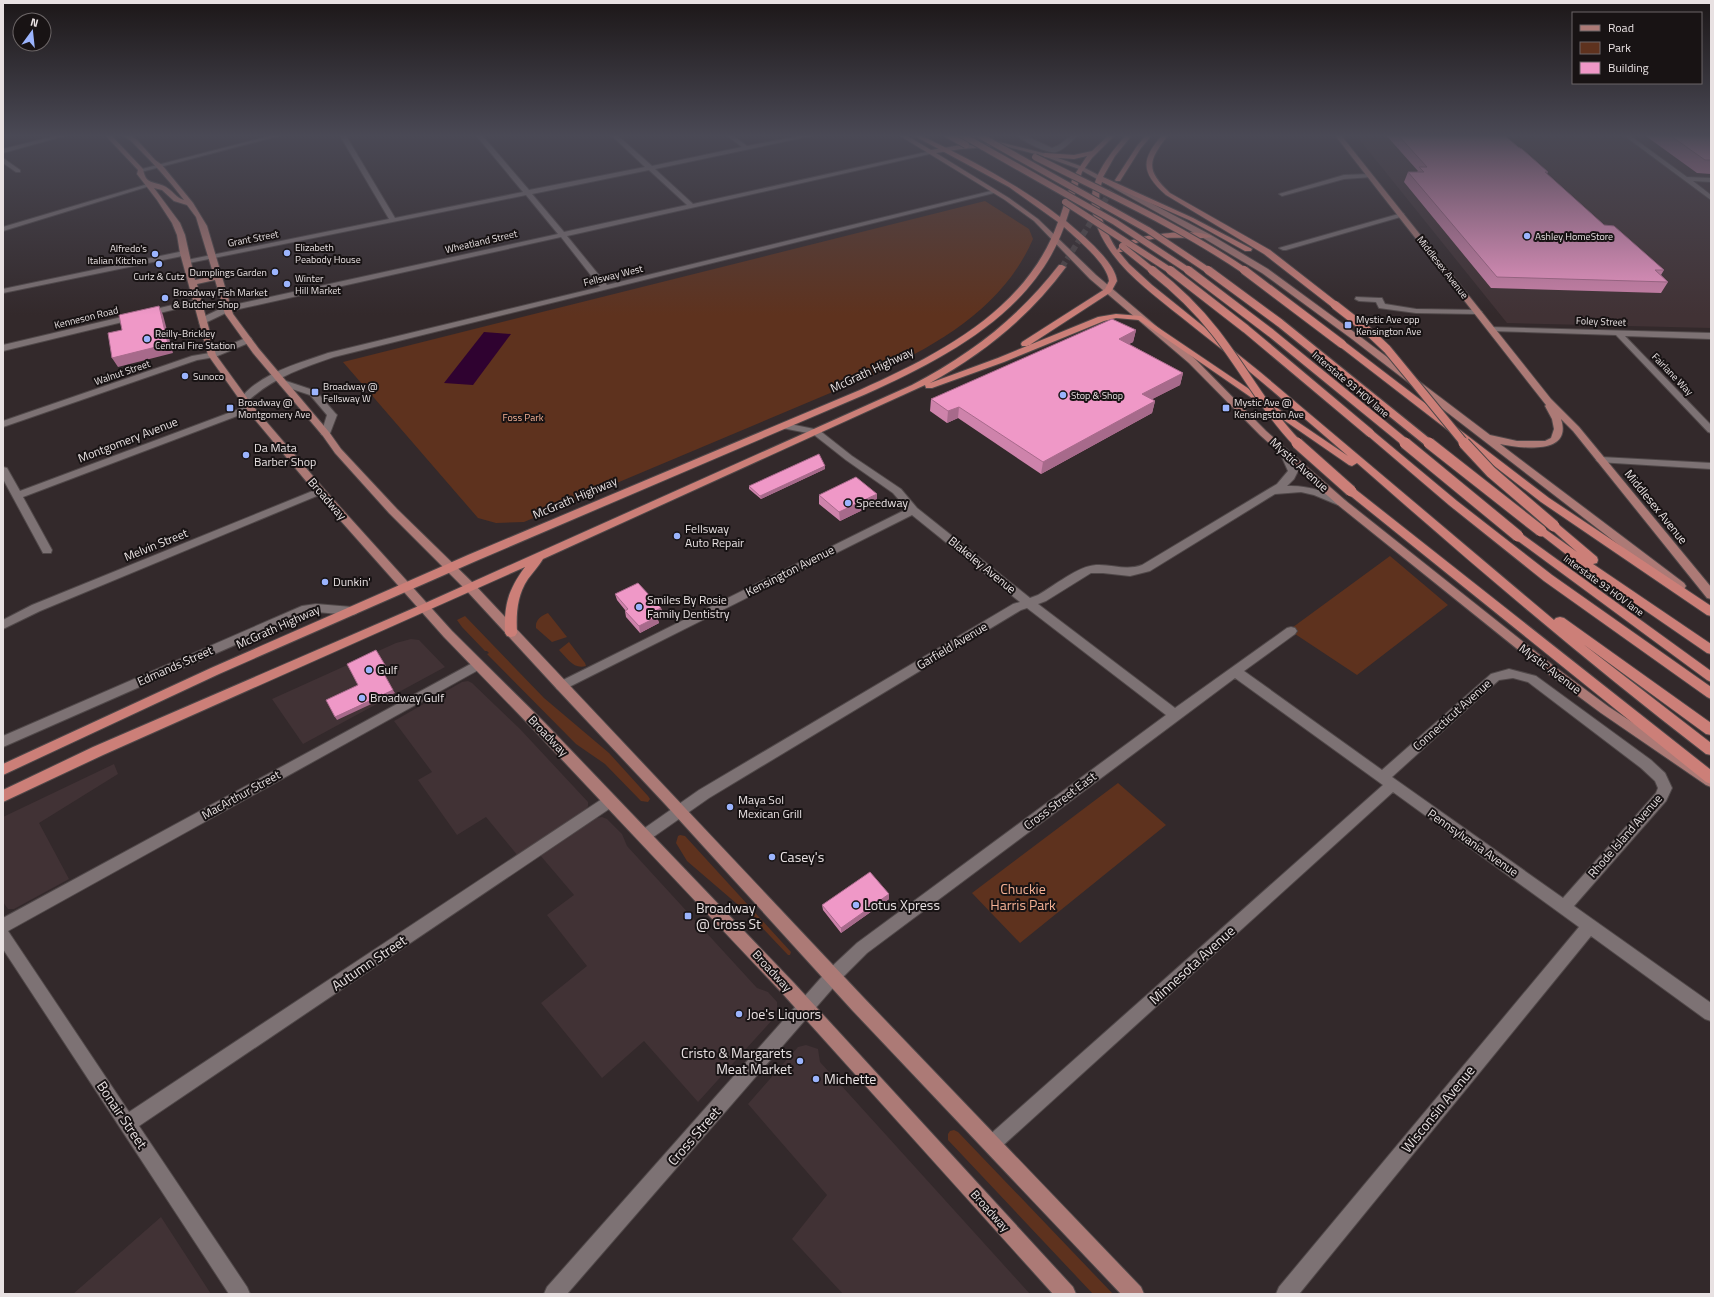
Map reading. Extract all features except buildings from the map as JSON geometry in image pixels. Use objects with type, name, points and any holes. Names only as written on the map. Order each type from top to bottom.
[{"type":"highway","points":[[1001,360],[1108,290],[1113,281],[1111,271],[1084,240],[1062,221],[1025,195]]},
{"type":"highway","points":[[1051,195],[1134,245],[1204,295],[1255,336],[1412,470],[1502,543],[1584,604],[1711,694]]},
{"type":"highway","name":"Interstate 93 HOV lane","points":[[1067,195],[1115,222],[1191,272],[1265,328],[1518,536],[1711,677]]},
{"type":"highway","name":"McGrath Highway","points":[[3,770],[176,688],[450,568],[786,426],[900,376],[933,358],[970,334],[1005,306],[1023,288],[1043,262],[1055,238],[1071,195]]},
{"type":"highway","points":[[1086,195],[1135,222],[1220,279],[1280,323],[1465,472],[1541,531],[1711,650]]},
{"type":"highway","points":[[1095,195],[1097,217],[1102,230],[1119,256],[1130,269],[1157,294],[1265,380],[1627,686],[1711,750]]},
{"type":"highway","points":[[1109,195],[1215,251],[1266,286],[1546,500],[1711,611]]},
{"type":"highway","points":[[1135,195],[1223,235],[1282,270],[1335,305]]},
{"type":"highway","points":[[1169,195],[1267,252],[1367,330],[1387,349],[1490,472],[1644,603]]},
{"type":"highway","points":[[1079,211],[1158,275],[1197,310],[1215,332],[1263,402],[1285,431],[1313,459],[1351,491],[1711,778]]},
{"type":"highway","points":[[1119,256],[1119,252],[1122,247],[1148,238],[1181,234],[1208,237]]},
{"type":"highway","points":[[3,796],[98,751],[425,608],[897,396],[956,364],[1004,330],[1037,300],[1062,268]]},
{"type":"highway","points":[[897,396],[1001,360],[1107,317],[1118,315],[1141,318],[1407,501]]},
{"type":"highway","points":[[511,633],[510,616],[513,596],[520,581],[541,556]]},
{"type":"highway","points":[[1491,572],[1711,730]]},
{"type":"main road","name":"Broadway","points":[[157,195],[176,223],[181,235],[184,253],[212,355],[247,404],[320,491],[448,634],[540,727],[806,1007],[1065,1294]]},
{"type":"main road","points":[[172,195],[176,199],[191,204]]},
{"type":"main road","points":[[183,195],[191,204],[203,226],[227,309],[248,340],[326,434],[338,451],[470,588],[833,976],[1134,1294]]},
{"type":"main road","name":"Mystic Avenue","points":[[1000,195],[1036,220],[1093,277],[1192,361],[1243,414],[1342,503],[1551,670],[1605,710],[1711,781]]},
{"type":"main road","points":[[1130,195],[1208,237],[1286,285],[1711,611]]},
{"type":"main road","name":"Middlesex Avenue","points":[[1385,195],[1548,401],[1576,429],[1711,595]]},
{"type":"main road","points":[[193,283],[218,277]]},
{"type":"main road","name":"Middlesex Avenue","points":[[1482,434],[1505,442],[1519,444],[1539,444],[1554,440],[1558,434],[1558,426],[1548,401]]},
{"type":"street","points":[[3,229],[118,195]]},
{"type":"street","points":[[378,195],[393,220]]},
{"type":"street","name":"Grant Street","points":[[187,262],[520,195]]},
{"type":"street","points":[[529,195],[605,288]]},
{"type":"street","points":[[679,195],[692,206]]},
{"type":"street","name":"Wheatland Street","points":[[202,321],[227,309],[743,195]]},
{"type":"street","name":"Fellsway West","points":[[247,404],[256,387],[276,375],[331,355],[986,195]]},
{"type":"street","points":[[1283,248],[1402,215]]},
{"type":"street","points":[[3,291],[184,253]]},
{"type":"street","points":[[1359,299],[1379,300],[1387,313]]},
{"type":"street","name":"Kenneson Road","points":[[3,348],[198,301]]},
{"type":"street","points":[[1382,306],[1416,310],[1478,312]]},
{"type":"street","name":"Foley Street","points":[[1491,329],[1711,336]]},
{"type":"street","name":"Fairlane Way","points":[[1618,333],[1711,430]]},
{"type":"street","name":"Walnut Street","points":[[3,424],[195,358],[212,355],[248,340]]},
{"type":"street","points":[[283,383],[313,393],[332,415],[326,434]]},
{"type":"street","name":"Montgomery Avenue","points":[[17,496],[247,404]]},
{"type":"street","name":"Blakeley Avenue","points":[[786,426],[816,432],[849,458],[897,490],[913,510],[1029,602],[1176,715]]},
{"type":"street","name":"Garfield Avenue","points":[[644,836],[718,786],[1017,607],[1042,598],[1088,570],[1095,569],[1136,573],[1281,486],[1290,477],[1293,470],[1285,453]]},
{"type":"street","points":[[1601,460],[1711,466]]},
{"type":"street","points":[[3,470],[47,550]]},
{"type":"street","name":"Garfield Avenue","points":[[1271,492],[1285,489],[1312,491],[1326,495],[1342,503]]},
{"type":"street","name":"Melvin Street","points":[[3,625],[36,608],[320,491]]},
{"type":"street","name":"Kensington Avenue","points":[[561,686],[913,510]]},
{"type":"street","name":"Edmands Street","points":[[3,742],[306,609],[316,608],[352,611]]},
{"type":"street","name":"Cross Street East","points":[[833,976],[862,948],[1291,631]]},
{"type":"street","name":"MacArthur Street","points":[[3,926],[478,665]]},
{"type":"street","name":"Pennsylvania Avenue","points":[[1236,672],[1711,1013]]},
{"type":"street","name":"Connecticut Avenue","points":[[1387,781],[1495,677],[1504,673],[1516,674],[1532,679],[1587,721]]},
{"type":"street","name":"Rhode Island Avenue","points":[[1564,907],[1661,797],[1665,788],[1660,777],[1646,764],[1587,721]]},
{"type":"street","name":"Minnesota Avenue","points":[[992,1144],[1387,781]]},
{"type":"street","name":"Autumn Street","points":[[128,1123],[610,801]]},
{"type":"street","name":"Wisconsin Avenue","points":[[1286,1294],[1590,925]]},
{"type":"street","name":"Bonair Street","points":[[3,936],[240,1294]]},
{"type":"street","name":"Cross Street","points":[[554,1294],[833,976]]},
{"type":"shaded area","points":[[1404,195],[1711,195],[1711,328],[1507,323]]},
{"type":"shaded area","points":[[484,332],[511,334],[473,385],[444,383]]},
{"type":"shaded area","points":[[411,639],[419,640],[445,667],[303,744],[272,699],[396,643]]},
{"type":"shaded area","points":[[468,681],[472,683],[520,729],[588,802],[588,806],[585,811],[518,856],[486,817],[457,835],[418,780],[432,772],[394,721],[462,682]]},
{"type":"shaded area","points":[[114,764],[118,774],[39,823],[69,879],[14,909],[8,909],[3,902],[3,817]]},
{"type":"shaded area","points":[[602,817],[607,819],[622,834],[627,846],[757,988],[768,992],[777,1002],[777,1010],[774,1018],[698,1102],[644,1041],[602,1078],[541,1003],[587,966],[547,915],[574,895],[540,855],[596,818]]},
{"type":"shaded area","points":[[806,1045],[818,1049],[820,1062],[1030,1294],[843,1294],[792,1239],[827,1195],[748,1104],[798,1047]]},
{"type":"shaded area","points":[[161,1217],[211,1294],[73,1294]]},
{"type":"green space","name":"Foss Park","points":[[985,201],[1029,229],[1033,239],[1020,263],[1005,285],[987,304],[945,337],[873,375],[524,522],[496,523],[478,518],[343,362]]},
{"type":"green space","points":[[1390,556],[1448,605],[1357,675],[1289,630]]},
{"type":"green space","points":[[548,613],[567,637],[552,642],[536,628],[536,623],[539,619]]},
{"type":"green space","points":[[465,616],[544,698],[609,753],[648,796],[650,799],[648,802],[641,801],[605,764],[576,744],[487,654],[489,653],[485,651],[457,620]]},
{"type":"green space","points":[[569,642],[586,666],[582,667],[574,665],[559,650]]},
{"type":"green space","name":"Chuckie Harris Park","points":[[1118,783],[1166,825],[1020,943],[972,893]]},
{"type":"green space","points":[[678,836],[685,836],[791,952],[790,955],[788,955],[751,916],[687,861],[676,843]]},
{"type":"green space","points":[[954,1130],[958,1132],[1113,1294],[1093,1294],[948,1140],[948,1134],[950,1131]]},
{"type":"tunnel","points":[[1062,267],[1109,195]]},
{"type":"place","name":"Ashley HomeStore","points":[[1527,236]]},
{"type":"place","name":"Elizabeth Peabody House","points":[[287,253]]},
{"type":"place","name":"Alfredo's Italian Kitchen","points":[[155,254]]},
{"type":"place","name":"Curlz & Cutz","points":[[159,264]]},
{"type":"place","name":"Dumplings Garden","points":[[275,272]]},
{"type":"place","name":"Winter Hill Market","points":[[287,284]]},
{"type":"place","name":"Broadway Fish Market & Butcher Shop","points":[[165,298]]},
{"type":"place","name":"Mystic Ave opp Kensington Ave","points":[[1348,325]]},
{"type":"place","name":"Reilly-Brickley Central Fire Station","points":[[147,339]]},
{"type":"place","name":"Sunoco","points":[[185,376]]},
{"type":"place","name":"Broadway @ Fellsway W","points":[[315,392]]},
{"type":"place","name":"Stop & Shop","points":[[1063,395]]},
{"type":"place","name":"Broadway @ Montgomery Ave","points":[[230,408]]},
{"type":"place","name":"Mystic Ave @ Kensingston Ave","points":[[1226,408]]},
{"type":"place","name":"Da Mata Barber Shop","points":[[246,455]]},
{"type":"place","name":"Speedway","points":[[848,503]]},
{"type":"place","name":"Fellsway Auto Repair","points":[[677,536]]},
{"type":"place","name":"Dunkin'","points":[[325,582]]},
{"type":"place","name":"Smiles By Rosie Family Dentistry","points":[[639,607]]},
{"type":"place","name":"Gulf","points":[[369,670]]},
{"type":"place","name":"Broadway Gulf","points":[[362,698]]},
{"type":"place","name":"Maya Sol Mexican Grill","points":[[730,807]]},
{"type":"place","name":"Casey's","points":[[772,857]]},
{"type":"place","name":"Lotus Xpress","points":[[856,905]]},
{"type":"place","name":"Broadway @ Cross St","points":[[688,916]]},
{"type":"place","name":"Joe's Liquors","points":[[739,1014]]},
{"type":"place","name":"Cristo & Margarets Meat Market","points":[[800,1061]]},
{"type":"place","name":"Michette","points":[[816,1079]]}]
